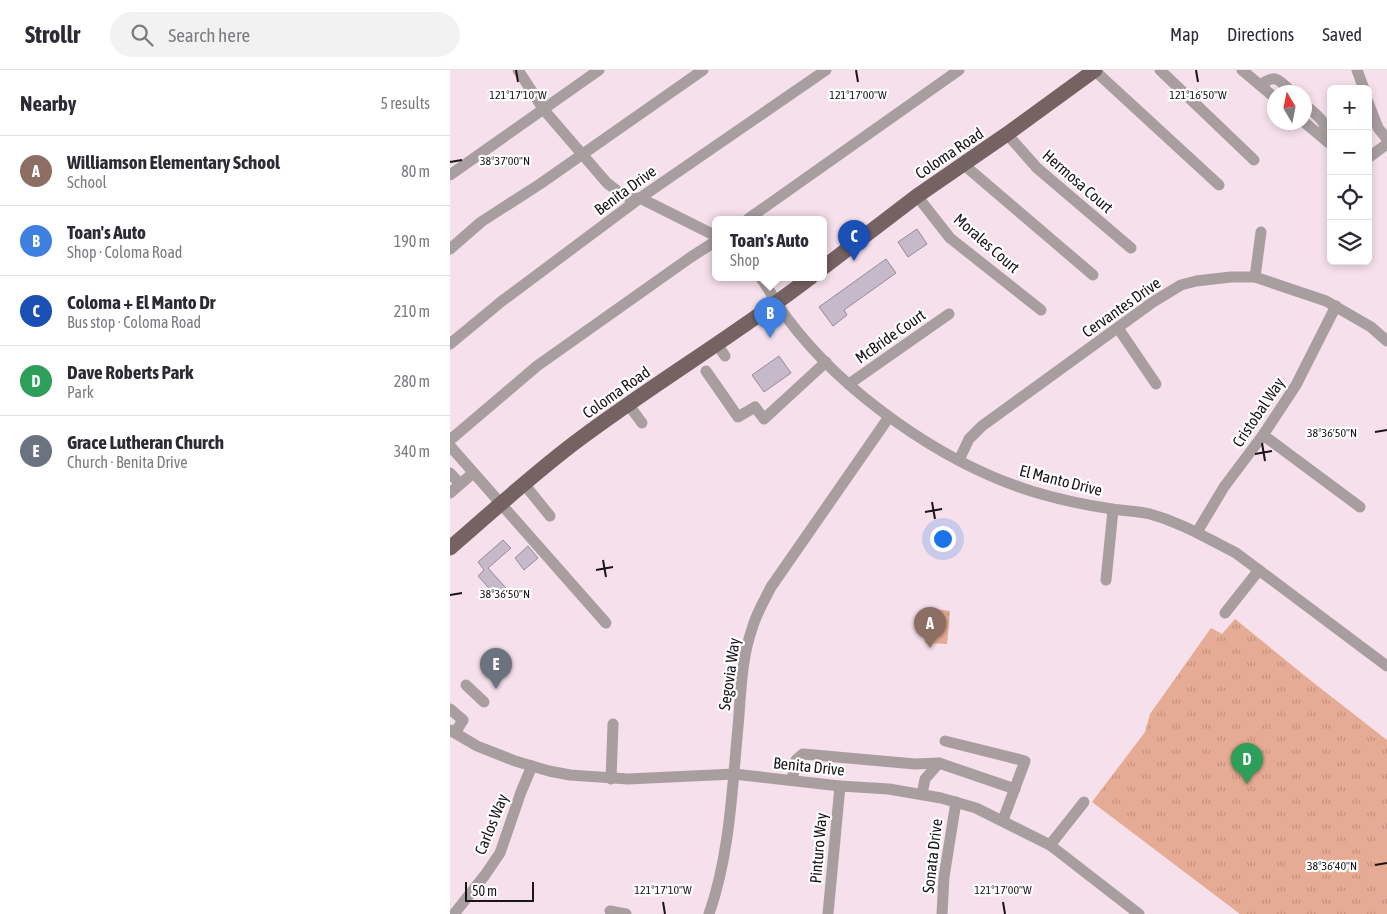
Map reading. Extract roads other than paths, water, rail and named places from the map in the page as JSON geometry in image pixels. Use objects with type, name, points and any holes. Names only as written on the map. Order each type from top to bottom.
[{"type":"main road","name":"Coloma Road","points":[[827,265],[917,196],[1007,134],[1094,70]]},
{"type":"main road","name":"Coloma Road","points":[[451,544],[580,438],[628,404],[721,350],[806,281]]},
{"type":"street","points":[[518,70],[544,110],[607,183],[618,192],[632,199],[640,198],[712,234]]},
{"type":"street","points":[[450,175],[599,70]]},
{"type":"street","points":[[450,249],[481,222],[703,70]]},
{"type":"street","name":"Benita Drive","points":[[450,344],[502,301],[640,198],[826,70]]},
{"type":"street","points":[[752,216],[958,70]]},
{"type":"street","points":[[1094,70],[1219,185]]},
{"type":"street","points":[[1160,70],[1254,160]]},
{"type":"street","points":[[1242,70],[1267,91]]},
{"type":"street","points":[[1357,70],[1363,85]]},
{"type":"street","points":[[1260,85],[1269,78],[1277,79],[1284,85]]},
{"type":"street","points":[[1312,112],[1324,123],[1327,136]]},
{"type":"street","points":[[1372,112],[1378,128],[1387,139]]},
{"type":"street","points":[[1312,129],[1327,141]]},
{"type":"street","name":"Hermosa Court","points":[[1007,134],[1037,168],[1132,248]]},
{"type":"street","points":[[1372,155],[1387,144]]},
{"type":"street","points":[[963,164],[1093,275]]},
{"type":"street","name":"Morales Court","points":[[917,196],[950,238],[1041,310]]},
{"type":"street","points":[[1255,277],[1262,232]]},
{"type":"street","points":[[450,440],[537,366],[712,244]]},
{"type":"street","name":"Cervantes Drive","points":[[959,460],[969,439],[982,426],[1153,302],[1181,285],[1196,281],[1231,277],[1255,277],[1336,306],[1371,327],[1387,341]]},
{"type":"street","name":"El Manto Drive","points":[[763,281],[787,318],[826,362],[889,417],[959,460],[1006,483],[1033,492],[1113,510],[1148,514],[1173,521],[1197,532],[1236,553],[1387,665]]},
{"type":"street","name":"Cristobal Way","points":[[1197,532],[1224,487],[1263,435],[1296,385],[1336,306]]},
{"type":"street","name":"McBride Court","points":[[849,384],[949,314]]},
{"type":"street","points":[[1118,328],[1156,384]]},
{"type":"street","points":[[706,371],[738,417],[755,407],[764,419],[826,362]]},
{"type":"street","points":[[628,404],[642,423]]},
{"type":"street","name":"Segovia Way","points":[[709,914],[719,883],[725,851],[744,661],[752,629],[761,605],[778,577],[889,417]]},
{"type":"street","points":[[1263,435],[1360,507]]},
{"type":"street","points":[[452,452],[473,473],[606,623]]},
{"type":"street","points":[[450,473],[460,484]]},
{"type":"street","points":[[450,493],[473,473]]},
{"type":"street","points":[[524,484],[550,516]]},
{"type":"street","points":[[1106,580],[1113,510]]},
{"type":"street","points":[[1225,614],[1259,570]]},
{"type":"street","points":[[466,685],[484,702]]},
{"type":"street","points":[[450,709],[463,720],[452,731]]},
{"type":"street","points":[[611,779],[613,724]]},
{"type":"street","name":"Benita Drive","points":[[452,731],[477,746],[532,766],[570,775],[611,779],[734,774],[840,786],[889,789],[956,802],[976,808],[1003,820],[1050,846],[1139,914]]},
{"type":"street","points":[[945,741],[1025,761],[1003,820]]},
{"type":"street","points":[[792,780],[796,760],[804,754],[915,764],[939,762],[1015,789]]},
{"type":"street","points":[[922,794],[925,778],[939,762]]},
{"type":"street","points":[[915,764],[925,778]]},
{"type":"street","name":"Carlos Way","points":[[454,914],[500,853],[532,766]]},
{"type":"street","name":"Pinturo Way","points":[[828,914],[840,786]]},
{"type":"street","name":"Sonata Drive","points":[[942,914],[944,877],[956,802]]},
{"type":"street","points":[[1050,846],[1084,802]]},
{"type":"street","points":[[610,911],[626,914]]},
{"type":"place","name":"Coloma + El Manto Dr","points":[[854,261]]},
{"type":"place","name":"Toan's Auto","points":[[770,338]]},
{"type":"place","name":"Williamson Elementary School","points":[[930,648]]},
{"type":"place","name":"Grace Lutheran Church","points":[[496,689]]},
{"type":"place","name":"Dave Roberts Park","points":[[1247,784]]}]
